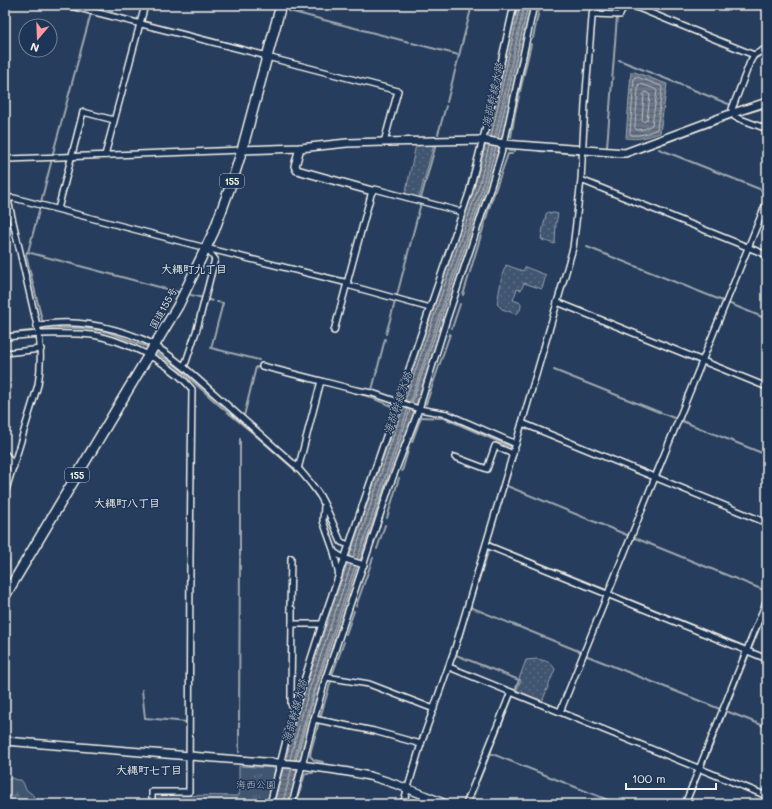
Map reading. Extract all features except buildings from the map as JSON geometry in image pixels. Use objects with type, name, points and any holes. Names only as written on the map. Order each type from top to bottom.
[{"type":"highway","name":"国道155号","points":[[5,596],[178,306],[214,231],[242,150],[280,5]]},
{"type":"street","points":[[67,5],[398,91],[384,142]]},
{"type":"street","points":[[105,155],[145,5]]},
{"type":"street","points":[[270,804],[282,763],[294,712],[322,624],[346,559],[349,545],[469,193],[484,140],[514,5]]},
{"type":"street","points":[[292,804],[301,764],[326,677],[390,485],[420,409],[446,322],[487,199],[503,144],[534,5]]},
{"type":"street","points":[[403,804],[421,744],[449,667],[573,248],[581,180],[585,104],[593,5]]},
{"type":"street","points":[[593,14],[620,15],[624,5]]},
{"type":"street","points":[[631,5],[754,55]]},
{"type":"street","points":[[767,48],[754,55],[732,109],[735,117],[767,129]]},
{"type":"street","points":[[5,159],[300,148],[347,143],[484,140],[503,144],[618,153],[629,152],[733,113],[767,102]]},
{"type":"street","points":[[58,209],[83,112],[114,120]]},
{"type":"street","points":[[300,148],[295,166],[297,170],[372,191],[375,189],[462,212]]},
{"type":"street","points":[[581,180],[767,255]]},
{"type":"street","points":[[5,187],[39,331],[41,349],[41,369],[38,385],[5,493]]},
{"type":"street","points":[[334,331],[372,191]]},
{"type":"street","points":[[8,198],[14,198],[58,209],[347,284],[430,308]]},
{"type":"street","points":[[560,712],[767,201]]},
{"type":"street","points":[[183,366],[186,362],[197,329],[215,259],[206,248]]},
{"type":"street","points":[[557,302],[767,387]]},
{"type":"street","points":[[39,331],[47,323],[75,323],[97,325],[143,339],[169,354],[183,366],[192,388],[189,792],[152,792],[152,804]]},
{"type":"street","points":[[5,337],[39,331],[102,337],[135,348],[189,379],[298,469],[309,481],[319,496],[341,542],[349,545]]},
{"type":"street","points":[[5,353],[41,349]]},
{"type":"street","points":[[262,366],[372,393],[420,409],[446,414],[516,444]]},
{"type":"street","points":[[298,469],[322,381]]},
{"type":"street","points":[[522,423],[767,523]]},
{"type":"street","points":[[455,457],[487,468],[495,446],[513,454]]},
{"type":"street","points":[[5,455],[13,466]]},
{"type":"street","points":[[324,505],[323,521],[334,552],[339,577]]},
{"type":"street","points":[[486,545],[767,659]]},
{"type":"street","points":[[334,552],[346,559],[364,565]]},
{"type":"street","points":[[291,558],[291,704],[294,712]]},
{"type":"street","points":[[685,804],[767,600]]},
{"type":"street","points":[[292,624],[322,624]]},
{"type":"street","points":[[449,667],[767,796]]},
{"type":"street","points":[[326,677],[369,684],[434,709]]},
{"type":"street","points":[[466,804],[511,692]]},
{"type":"street","points":[[314,719],[374,731],[421,744]]},
{"type":"street","points":[[5,741],[301,764],[372,777],[407,788],[446,804]]},
{"type":"green space","points":[[434,144],[419,198],[405,195],[416,145]]},
{"type":"green space","points":[[548,212],[558,214],[555,244],[542,240],[541,238],[546,214]]},
{"type":"green space","points":[[506,265],[523,271],[525,267],[546,275],[542,289],[524,283],[521,290],[517,289],[513,300],[521,303],[521,308],[516,314],[502,309],[497,304],[502,275]]},
{"type":"green space","points":[[5,556],[9,559],[9,565],[5,580]]},
{"type":"green space","points":[[537,659],[549,663],[555,669],[542,702],[516,692],[526,660]]},
{"type":"green space","name":"海西公園","points":[[239,766],[275,768],[268,804],[155,804],[156,795],[239,796]]},
{"type":"green space","points":[[11,778],[22,781],[26,789],[34,797],[33,803],[5,804],[5,780]]},
{"type":"water","points":[[517,5],[524,5],[494,140],[480,193],[313,691],[282,804],[274,804],[305,689],[476,181]]},
{"type":"water","points":[[525,5],[532,5],[501,142],[486,198],[319,693],[298,767],[290,804],[283,804],[303,728],[326,653],[481,193],[495,141]]},
{"type":"water","points":[[632,71],[667,84],[660,133],[635,139],[626,138]]},
{"type":"waterway","points":[[533,38],[540,5]]},
{"type":"waterway","points":[[617,5],[617,12]]},
{"type":"waterway","points":[[447,102],[471,9]]},
{"type":"waterway","points":[[289,11],[409,42]]},
{"type":"waterway","points":[[53,153],[91,13]]},
{"type":"waterway","points":[[607,147],[617,17]]},
{"type":"waterway","points":[[412,43],[459,55]]},
{"type":"waterway","points":[[511,137],[531,44]]},
{"type":"waterway","points":[[756,58],[767,52]]},
{"type":"waterway","points":[[619,60],[731,105],[732,103]]},
{"type":"waterway","points":[[438,134],[446,106]]},
{"type":"waterway","points":[[740,115],[767,107]]},
{"type":"waterway","points":[[585,154],[623,157],[629,156],[732,118],[735,119]]},
{"type":"waterway","points":[[748,124],[767,132]]},
{"type":"waterway","points":[[421,198],[436,144]]},
{"type":"waterway","points":[[659,149],[767,192]]},
{"type":"waterway","points":[[509,151],[515,151]]},
{"type":"waterway","points":[[539,151],[579,154]]},
{"type":"waterway","points":[[463,295],[491,202],[508,154],[512,154]]},
{"type":"waterway","points":[[41,202],[52,159]]},
{"type":"waterway","points":[[397,295],[421,203]]},
{"type":"waterway","points":[[28,252],[40,207]]},
{"type":"waterway","points":[[587,247],[723,301]]},
{"type":"waterway","points":[[42,320],[26,255],[27,252],[178,292]]},
{"type":"waterway","points":[[191,295],[203,298]]},
{"type":"waterway","points":[[207,299],[212,301]]},
{"type":"waterway","points":[[217,302],[223,303],[211,348],[259,360]]},
{"type":"waterway","points":[[386,334],[395,302]]},
{"type":"waterway","points":[[728,303],[767,319]]},
{"type":"waterway","points":[[452,328],[460,304]]},
{"type":"waterway","points":[[5,334],[56,328],[82,328],[107,332],[150,349]]},
{"type":"waterway","points":[[426,404],[450,334]]},
{"type":"waterway","points":[[372,390],[385,339]]},
{"type":"waterway","points":[[153,351],[176,366],[295,470],[305,480],[316,496]]},
{"type":"waterway","points":[[244,416],[256,367],[319,383]]},
{"type":"waterway","points":[[554,370],[674,418]]},
{"type":"waterway","name":"海部幹線水路","points":[[347,390],[370,397],[391,406]]},
{"type":"waterway","points":[[412,442],[421,417],[444,418],[513,448]]},
{"type":"waterway","points":[[682,421],[767,455]]},
{"type":"waterway","points":[[240,439],[240,556]]},
{"type":"waterway","points":[[402,471],[409,448]]},
{"type":"waterway","points":[[516,450],[489,543],[604,589]]},
{"type":"waterway","points":[[387,518],[399,478]]},
{"type":"waterway","points":[[507,486],[627,535]]},
{"type":"waterway","points":[[377,549],[385,525]]},
{"type":"waterway","points":[[635,538],[766,591]]},
{"type":"waterway","points":[[489,549],[470,607],[581,652]]},
{"type":"waterway","points":[[239,720],[240,558]]},
{"type":"waterway","points":[[356,606],[373,558]]},
{"type":"waterway","points":[[613,593],[744,646]]},
{"type":"waterway","points":[[469,613],[470,607]]},
{"type":"waterway","points":[[752,647],[767,609]]},
{"type":"waterway","points":[[346,634],[354,611]]},
{"type":"waterway","points":[[467,618],[456,655],[519,680],[515,691]]},
{"type":"waterway","points":[[332,675],[344,642]]},
{"type":"waterway","points":[[585,655],[720,709]]},
{"type":"waterway","points":[[704,766],[748,657]]},
{"type":"waterway","points":[[320,718],[331,681]]},
{"type":"waterway","points":[[142,690],[145,718],[187,722]]},
{"type":"waterway","points":[[479,781],[513,696]]},
{"type":"waterway","points":[[726,711],[767,727]]},
{"type":"waterway","points":[[319,722],[310,756],[314,760],[323,762]]},
{"type":"waterway","points":[[239,723],[239,752]]},
{"type":"waterway","points":[[490,753],[618,804]]},
{"type":"waterway","points":[[296,804],[305,774],[313,773]]},
{"type":"waterway","points":[[688,804],[700,775]]},
{"type":"waterway","points":[[472,799],[478,785]]},
{"type":"district","name":"大縄町九丁目","points":[[194,268]]},
{"type":"district","name":"大縄町八丁目","points":[[127,502]]},
{"type":"district","name":"大縄町七丁目","points":[[149,769]]}]
